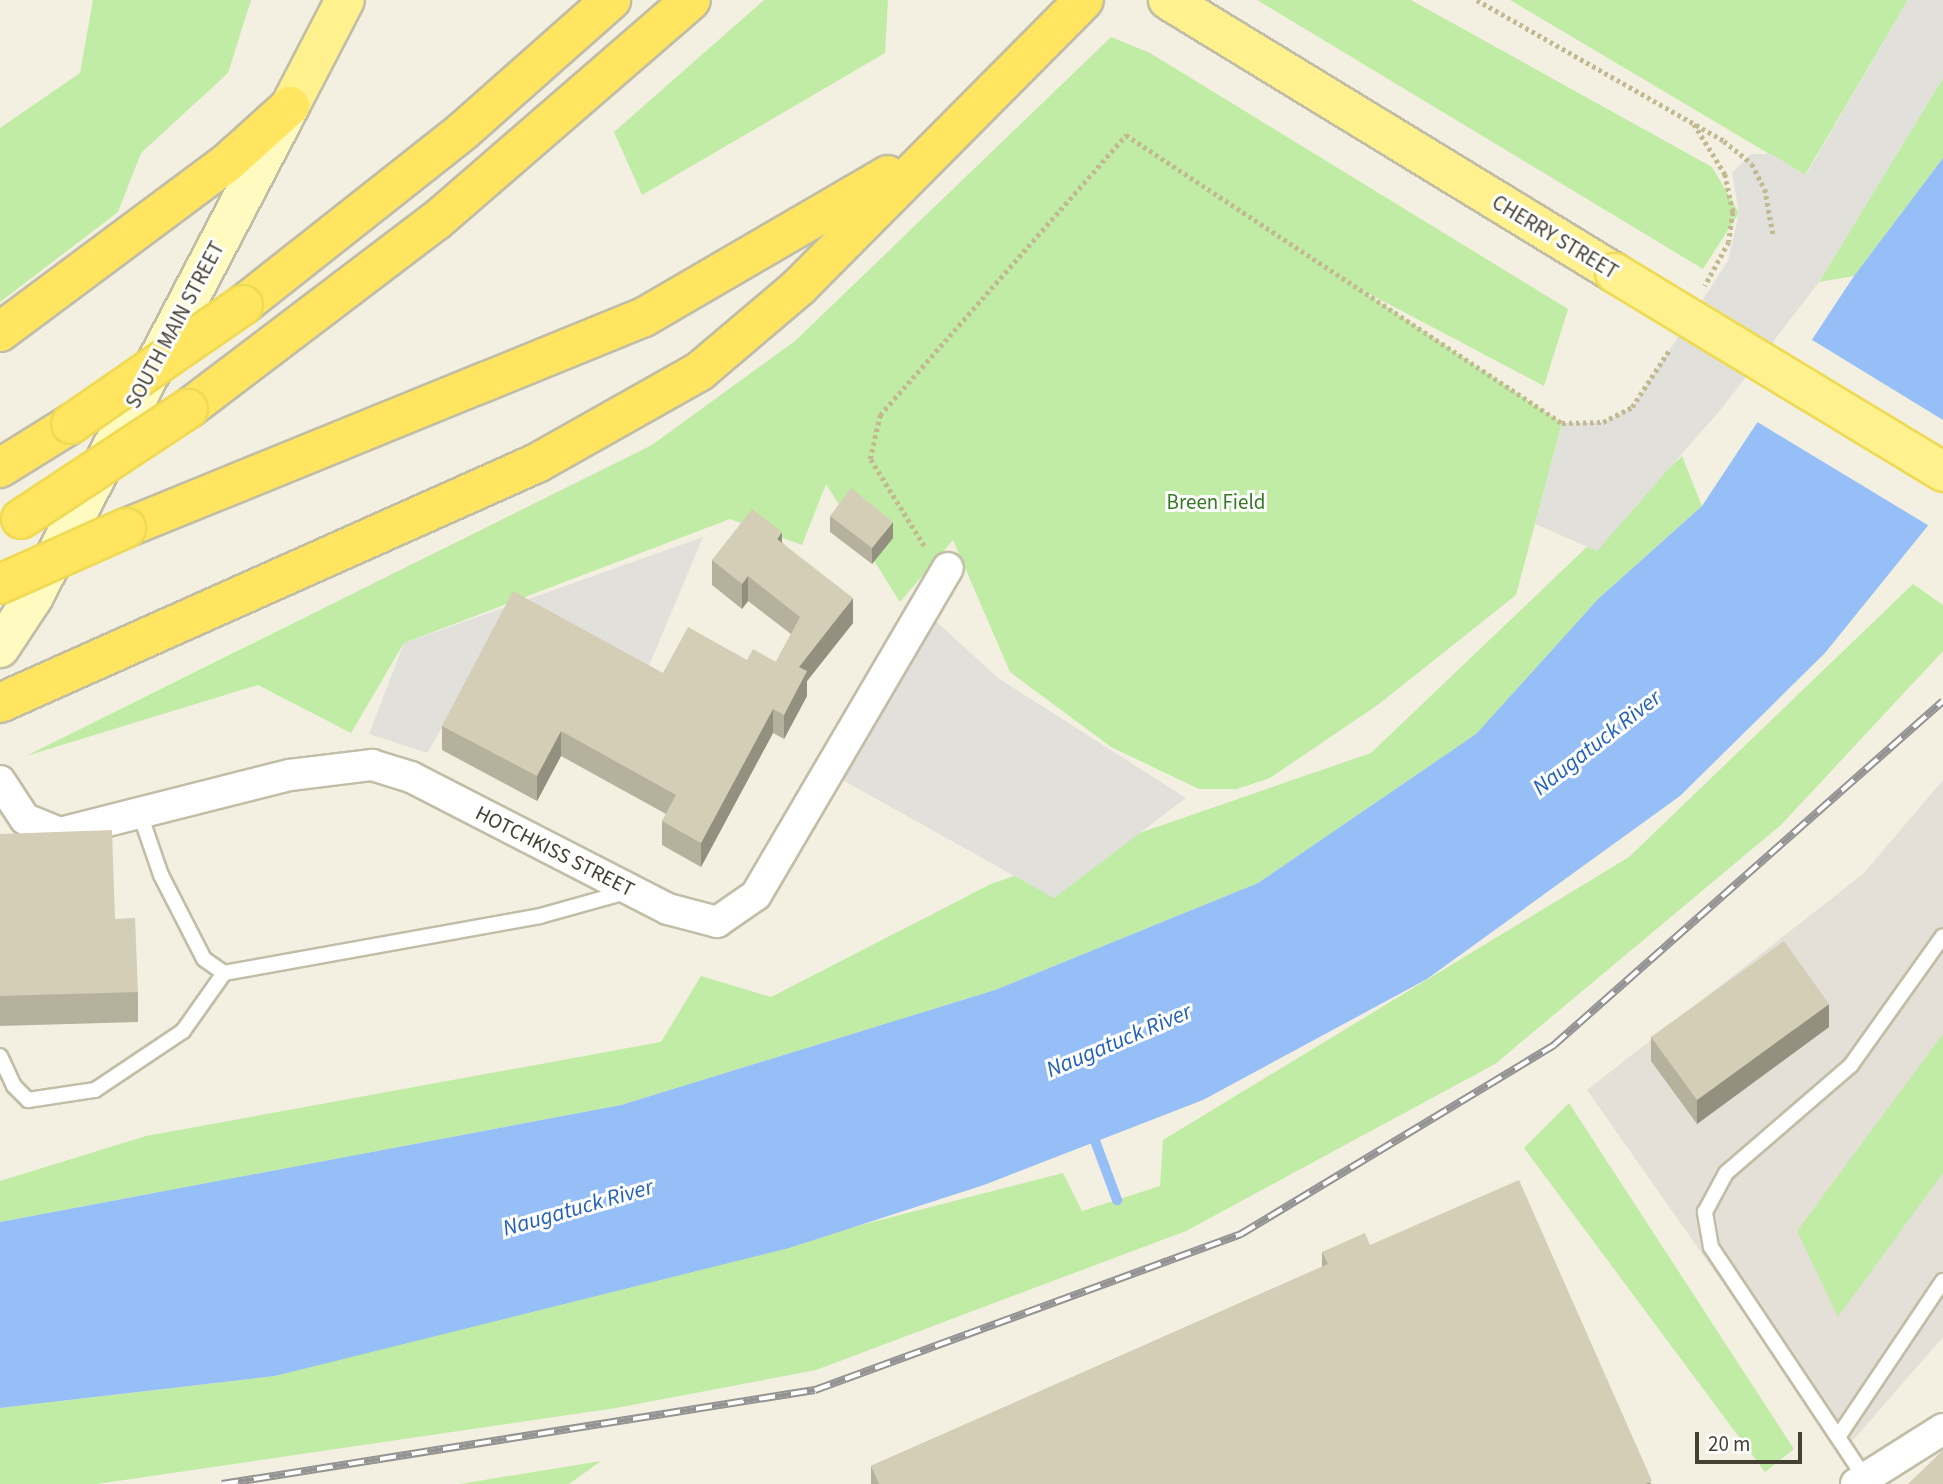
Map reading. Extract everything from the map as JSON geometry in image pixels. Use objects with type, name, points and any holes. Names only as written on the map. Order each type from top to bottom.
[{"type":"highway","points":[[0,468],[71,424],[243,305],[463,131],[611,0]]},
{"type":"highway","points":[[11,525],[188,409],[436,221],[691,0]]},
{"type":"highway","points":[[0,704],[537,463],[651,403],[771,312],[1084,0]]},
{"type":"highway","points":[[0,332],[227,163],[290,106]]},
{"type":"highway","points":[[0,584],[127,528],[644,317],[800,231],[948,135]]},
{"type":"main road","name":"SOUTH MAIN STREET","points":[[0,648],[33,598],[345,0]]},
{"type":"main road","name":"CHERRY STREET","points":[[1168,0],[1943,472]]},
{"type":"street","name":"HOTCHKISS STREET","points":[[0,781],[25,819],[48,831],[140,814],[290,775],[372,765],[411,777],[631,891],[695,920],[716,922],[740,912],[756,895],[948,568]]},
{"type":"street","points":[[1861,1481],[1943,1429]]},
{"type":"lane","points":[[140,814],[161,875],[204,958],[225,973]]},
{"type":"lane","points":[[0,1056],[14,1086],[29,1100],[96,1090],[183,1031],[225,973],[540,916],[631,891]]},
{"type":"lane","points":[[1861,1481],[1838,1437],[1711,1247],[1705,1212],[1726,1173],[1851,1065],[1943,936]]},
{"type":"lane","points":[[1838,1437],[1943,1281]]},
{"type":"path","points":[[1477,0],[1724,141],[1752,164],[1765,189],[1773,234]]},
{"type":"path","points":[[948,568],[912,532],[875,471],[870,448],[880,415],[1126,135],[1562,422]]},
{"type":"shaded area","points":[[1908,0],[1943,0],[1943,78],[1819,282],[1722,408],[1597,551],[1535,524],[1562,423],[1603,422],[1632,407],[1728,261],[1739,213],[1732,173],[1751,154],[1771,154],[1806,175]]},
{"type":"shaded area","points":[[703,537],[648,668],[512,610],[427,753],[369,734],[404,643]]},
{"type":"shaded area","points":[[926,612],[998,678],[1186,798],[1054,898],[837,777]]},
{"type":"shaded area","points":[[1943,780],[1943,1337],[1842,1453],[1587,1090],[1863,874]]},
{"type":"green space","points":[[93,0],[251,0],[228,73],[141,153],[118,212],[0,302],[0,128],[80,73]]},
{"type":"green space","points":[[764,0],[888,0],[885,53],[642,195],[614,132]]},
{"type":"green space","points":[[1257,0],[1411,0],[1712,167],[1739,213],[1703,269]]},
{"type":"green space","points":[[1510,0],[1908,0],[1805,175]]},
{"type":"green space","name":"Breen Field","points":[[1111,37],[1150,53],[1568,309],[1544,386],[1360,289],[1562,423],[1516,595],[1379,704],[1270,778],[1237,789],[1199,789],[1111,747],[1010,672],[953,540],[900,602],[826,484],[802,545],[730,519],[404,643],[351,733],[258,685],[26,756],[652,445],[795,341]]},
{"type":"green space","points":[[1943,78],[1943,158],[1854,276],[1819,282]]},
{"type":"green space","points":[[1682,456],[1702,506],[1598,599],[1476,734],[1258,883],[995,990],[621,1105],[0,1222],[0,1181],[146,1136],[661,1042],[701,976],[771,997],[991,884],[1371,753]]},
{"type":"green space","points":[[1913,584],[1943,605],[1943,651],[1781,825],[1495,1064],[1186,1231],[816,1370],[616,1408],[97,1484],[0,1484],[0,1408],[275,1376],[1063,1173],[1082,1211],[1160,1186],[1163,1140],[1629,857]]},
{"type":"green space","points":[[1943,1034],[1943,1173],[1838,1317],[1797,1231]]},
{"type":"green space","points":[[1569,1103],[1794,1449],[1765,1472],[1524,1148]]},
{"type":"green space","points":[[601,1461],[569,1484],[460,1484]]},
{"type":"water","name":"Naugatuck River","points":[[1943,158],[1943,507],[1825,653],[1680,796],[1427,979],[1203,1100],[984,1185],[789,1248],[275,1376],[0,1408],[0,1222],[621,1105],[995,990],[1258,883],[1476,734],[1598,599],[1702,506],[1854,276]]},
{"type":"pier","points":[[1809,338],[1943,420],[1943,512],[1931,527],[1754,420]]},
{"type":"building","points":[[851,488],[893,522],[872,548],[830,516]]},
{"type":"building","points":[[752,509],[782,532],[777,539],[853,598],[799,667],[807,671],[784,715],[773,709],[701,843],[662,821],[676,795],[561,731],[537,776],[442,726],[513,591],[663,673],[688,627],[747,660],[753,649],[776,662],[800,617],[748,576],[742,584],[712,560]]},
{"type":"building","points":[[112,830],[115,919],[135,918],[138,992],[0,996],[0,834]]},
{"type":"building","points":[[1784,941],[1829,1004],[1697,1100],[1651,1037]]},
{"type":"building","points":[[1519,1180],[1652,1481],[1645,1484],[879,1484],[871,1466],[1328,1264],[1322,1252],[1365,1233],[1370,1245]]},
{"type":"building","points":[[1943,1450],[1943,1484],[1908,1484]]},
{"type":"waterway","points":[[1091,1130],[1117,1200]]},
{"type":"railway","points":[[222,1484],[815,1390],[1241,1234],[1554,1045],[1943,701]]}]
